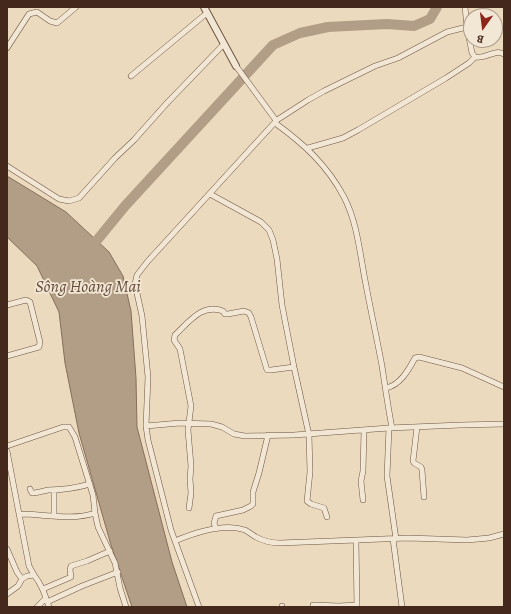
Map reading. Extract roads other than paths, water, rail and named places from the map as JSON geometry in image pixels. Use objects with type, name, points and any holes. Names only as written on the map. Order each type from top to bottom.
[{"type":"street","points":[[7,48],[29,14],[37,12],[50,21],[57,23],[76,7]]},
{"type":"street","points":[[131,76],[205,10],[223,45],[236,66],[274,119],[308,148],[332,177],[349,209],[356,233],[386,388],[391,428],[387,470],[402,607]]},
{"type":"street","points":[[199,607],[175,541],[148,440],[146,426],[148,377],[142,316],[135,284],[137,275],[198,205],[210,194],[276,121],[324,91],[375,66],[398,58],[447,32],[463,28]]},
{"type":"street","points":[[7,166],[59,199],[69,201],[79,198],[223,45]]},
{"type":"street","points":[[471,48],[475,57]]},
{"type":"street","points":[[308,148],[343,138],[358,130],[446,78],[469,63],[475,57],[483,57],[496,52],[504,54]]},
{"type":"street","points":[[210,194],[261,222],[271,234],[277,259],[282,305],[308,435],[310,472],[307,501],[311,504],[324,508],[327,517]]},
{"type":"street","points":[[7,305],[26,300],[30,302],[40,342],[39,347],[7,356]]},
{"type":"street","points":[[189,508],[191,493],[191,466],[188,434],[191,406],[185,368],[180,349],[174,341],[175,335],[202,311],[217,309],[226,314],[244,311],[251,317],[267,370],[294,367]]},
{"type":"street","points":[[386,388],[393,386],[405,375],[417,357],[458,366],[504,386]]},
{"type":"street","points":[[146,426],[189,424],[215,425],[222,427],[236,435],[268,436],[308,435],[391,428],[504,424]]},
{"type":"street","points":[[7,446],[58,428],[69,427],[75,437],[90,484],[95,513],[101,534],[110,551],[118,572],[120,588],[126,607]]},
{"type":"street","points":[[417,427],[413,461],[421,467],[422,470],[424,497]]},
{"type":"street","points":[[363,500],[361,482],[363,471],[364,431]]},
{"type":"street","points":[[216,529],[214,523],[216,516],[243,510],[251,506],[253,492],[268,436]]},
{"type":"street","points":[[7,451],[29,566],[43,589],[47,602]]},
{"type":"street","points":[[30,489],[31,492],[34,493],[69,489],[90,484]]},
{"type":"street","points":[[54,491],[54,515]]},
{"type":"street","points":[[20,514],[54,515],[64,517],[95,513]]},
{"type":"street","points":[[175,541],[196,532],[233,528],[243,530],[258,538],[273,543],[408,538],[467,540],[489,538],[504,534]]},
{"type":"street","points":[[313,605],[357,606],[356,541]]},
{"type":"street","points":[[7,549],[17,572],[22,579]]},
{"type":"street","points":[[43,589],[71,578],[71,566],[87,562],[110,551]]},
{"type":"street","points":[[37,607],[82,586],[118,572]]},
{"type":"street","points":[[7,594],[18,586],[22,579],[27,576],[34,575]]},
{"type":"water","name":"Sông Hoàng Mai","points":[[7,176],[66,212],[109,252],[123,276],[131,311],[136,378],[137,427],[172,562],[187,607],[132,607],[111,545],[79,433],[65,363],[59,312],[37,266],[7,237]]},
{"type":"waterway","points":[[89,250],[125,206],[273,45],[300,33],[328,27],[387,24],[414,26],[430,19],[437,7]]}]
